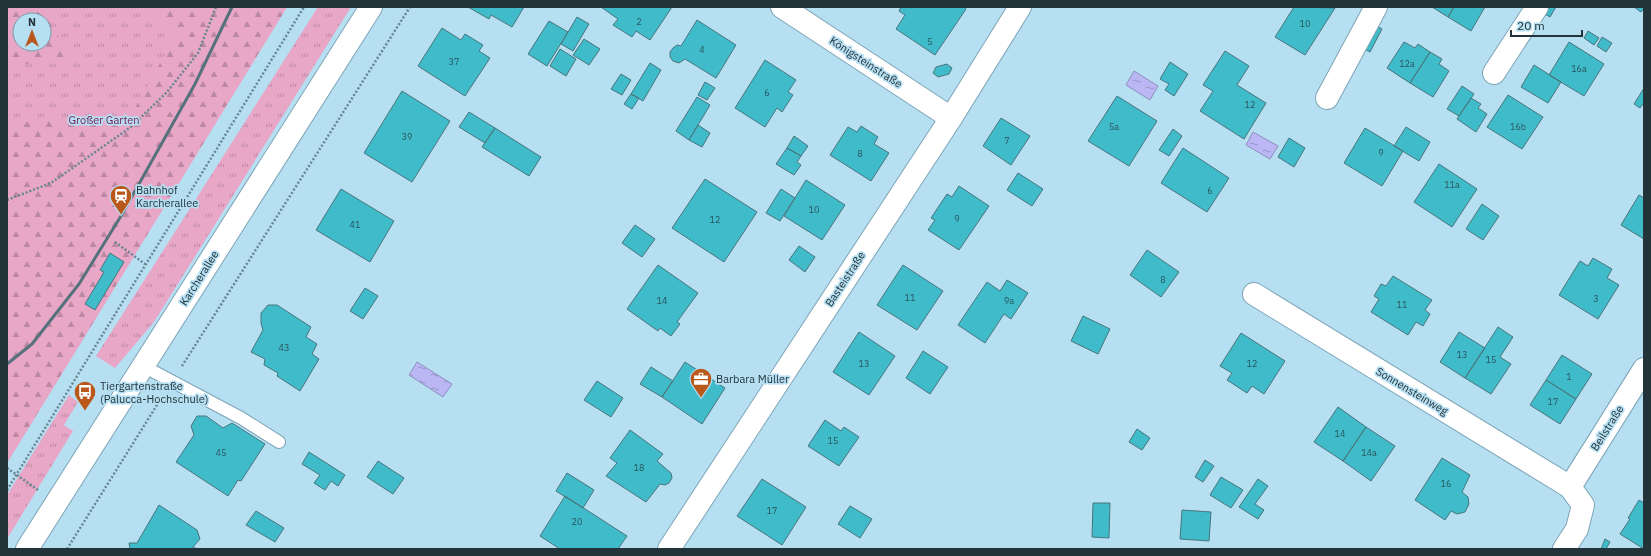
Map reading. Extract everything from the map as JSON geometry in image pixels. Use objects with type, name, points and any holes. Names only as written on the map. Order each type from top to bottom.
[{"type":"street","name":"Karcherallee","points":[[27,549],[371,7]]},
{"type":"street","name":"Königsteinstraße","points":[[782,7],[951,118]]},
{"type":"street","name":"Basteistraße","points":[[669,549],[951,118],[1020,7]]},
{"type":"street","points":[[1327,98],[1376,7]]},
{"type":"street","points":[[1494,73],[1537,7]]},
{"type":"street","name":"Sonnensteinweg","points":[[1254,294],[1570,487]]},
{"type":"street","name":"Beilstraße","points":[[1570,487],[1644,369]]},
{"type":"street","points":[[1564,549],[1577,529],[1583,505],[1570,487]]},
{"type":"lane","points":[[143,366],[241,418],[278,442]]},
{"type":"path","points":[[7,200],[51,183],[131,127],[167,92],[198,53],[216,7]]},
{"type":"path","points":[[7,490],[304,7]]},
{"type":"path","points":[[67,549],[410,7]]},
{"type":"path","points":[[115,242],[145,264]]},
{"type":"path","points":[[7,468],[17,475]]},
{"type":"green space","name":"Großer Garten","points":[[7,7],[287,7],[7,463]]},
{"type":"green space","points":[[7,7],[34,7],[41,12],[12,12],[12,52],[52,52],[52,26],[72,59],[7,66]]},
{"type":"green space","name":"Großer Garten","points":[[144,7],[287,7],[7,463],[7,123],[130,117],[175,36]]},
{"type":"green space","points":[[318,7],[351,7],[154,322],[115,368],[96,356]]},
{"type":"green space","points":[[69,395],[78,402],[64,425],[73,431],[7,539],[7,495]]},
{"type":"water","points":[[1134,71],[1158,86],[1150,100],[1126,85]]},
{"type":"water","points":[[1253,132],[1278,146],[1270,159],[1246,145]]},
{"type":"water","points":[[417,362],[452,384],[443,397],[409,375]]},
{"type":"building","points":[[468,7],[524,7],[512,27],[491,15],[489,19]]},
{"type":"building","points":[[601,7],[672,7],[650,40],[636,31],[632,37],[613,25],[618,19]]},
{"type":"building","points":[[901,7],[964,7],[966,9],[935,55],[896,29],[905,15],[899,11]]},
{"type":"building","points":[[1294,7],[1335,8],[1305,55],[1275,37]]},
{"type":"building","points":[[1432,7],[1454,7],[1448,17]]},
{"type":"building","points":[[1454,7],[1485,7],[1471,31],[1448,17]]},
{"type":"building","points":[[1543,7],[1556,7],[1550,17],[1540,11]]},
{"type":"building","points":[[1634,7],[1644,7],[1644,8],[1641,12]]},
{"type":"building","points":[[577,17],[589,24],[573,51],[561,44]]},
{"type":"building","points":[[697,20],[736,45],[716,78],[685,59],[679,63],[673,61],[670,57],[670,52],[677,45],[681,46]]},
{"type":"building","points":[[549,21],[568,32],[547,66],[528,54]]},
{"type":"building","points":[[1373,24],[1382,29],[1370,52],[1361,47]]},
{"type":"building","points":[[442,28],[461,40],[465,34],[483,45],[479,51],[490,58],[465,96],[418,66]]},
{"type":"building","points":[[1588,31],[1599,38],[1594,45],[1584,38]]},
{"type":"building","points":[[1602,37],[1612,43],[1606,52],[1597,46]]},
{"type":"building","points":[[584,39],[600,49],[589,65],[573,55]]},
{"type":"building","points":[[1404,42],[1415,48],[1418,44],[1430,52],[1410,83],[1387,68]]},
{"type":"building","points":[[1569,42],[1604,64],[1584,96],[1549,75]]},
{"type":"building","points":[[560,49],[576,59],[566,76],[550,66]]},
{"type":"building","points":[[1225,51],[1249,66],[1237,85],[1266,103],[1244,139],[1200,111],[1213,91],[1203,85]]},
{"type":"building","points":[[1430,52],[1442,59],[1439,64],[1449,71],[1433,97],[1410,83]]},
{"type":"building","points":[[765,60],[796,80],[788,92],[793,95],[782,112],[777,108],[765,127],[735,108]]},
{"type":"building","points":[[1170,62],[1188,74],[1174,96],[1165,90],[1169,84],[1160,79]]},
{"type":"building","points":[[650,63],[661,70],[643,101],[631,94]]},
{"type":"building","points":[[947,64],[952,68],[949,74],[938,77],[933,73],[936,67]]},
{"type":"building","points":[[1534,65],[1561,82],[1548,103],[1521,87]]},
{"type":"building","points":[[621,74],[631,80],[622,95],[611,89]]},
{"type":"building","points":[[705,82],[715,88],[707,100],[698,95]]},
{"type":"building","points":[[1462,86],[1474,94],[1459,116],[1447,109]]},
{"type":"building","points":[[1644,88],[1644,104],[1640,108],[1634,104]]},
{"type":"building","points":[[402,91],[450,121],[412,182],[364,153]]},
{"type":"building","points":[[631,94],[639,98],[632,109],[624,104]]},
{"type":"building","points":[[1508,95],[1543,117],[1522,149],[1487,127]]},
{"type":"building","points":[[1117,96],[1157,121],[1129,166],[1088,141]]},
{"type":"building","points":[[697,97],[710,105],[689,140],[676,131]]},
{"type":"building","points":[[1471,98],[1481,104],[1478,108],[1487,114],[1476,132],[1457,119]]},
{"type":"building","points":[[469,112],[495,128],[485,143],[459,127]]},
{"type":"building","points":[[1001,118],[1030,136],[1011,165],[983,146]]},
{"type":"building","points":[[698,125],[710,133],[702,147],[689,140]]},
{"type":"building","points":[[861,126],[878,137],[874,144],[889,153],[871,181],[830,155],[848,127],[857,132]]},
{"type":"building","points":[[1406,127],[1430,142],[1419,161],[1394,146]]},
{"type":"building","points":[[495,128],[541,157],[529,176],[482,147]]},
{"type":"building","points":[[1365,128],[1403,151],[1382,186],[1344,163]]},
{"type":"building","points":[[1173,129],[1182,136],[1169,156],[1159,150]]},
{"type":"building","points":[[794,136],[808,146],[801,156],[787,148]]},
{"type":"building","points":[[1289,138],[1305,148],[1294,167],[1278,157]]},
{"type":"building","points":[[787,148],[801,156],[797,162],[801,165],[794,175],[776,164]]},
{"type":"building","points":[[1183,148],[1229,178],[1207,212],[1161,183]]},
{"type":"building","points":[[1439,164],[1477,189],[1452,227],[1414,202]]},
{"type":"building","points":[[1018,173],[1043,189],[1032,206],[1007,190]]},
{"type":"building","points":[[705,179],[757,212],[724,262],[672,228]]},
{"type":"building","points":[[806,180],[845,205],[822,240],[784,216]]},
{"type":"building","points":[[959,186],[989,206],[959,250],[928,230],[935,220],[931,218],[947,194],[952,197]]},
{"type":"building","points":[[341,189],[394,221],[370,262],[316,230]]},
{"type":"building","points":[[781,189],[795,198],[780,221],[766,213]]},
{"type":"building","points":[[1639,195],[1644,198],[1644,239],[1621,225]]},
{"type":"building","points":[[1482,204],[1499,216],[1483,240],[1466,229]]},
{"type":"building","points":[[635,225],[655,239],[642,257],[622,243]]},
{"type":"building","points":[[799,246],[815,257],[805,272],[789,260]]},
{"type":"building","points":[[1147,250],[1179,272],[1161,297],[1130,275]]},
{"type":"building","points":[[110,253],[124,262],[95,310],[85,304],[104,272],[100,270]]},
{"type":"building","points":[[1593,258],[1612,269],[1607,278],[1619,285],[1598,319],[1559,295],[1580,261],[1588,266]]},
{"type":"building","points":[[658,265],[698,293],[677,322],[680,324],[671,336],[660,328],[658,331],[627,309]]},
{"type":"building","points":[[903,265],[943,291],[917,330],[877,305]]},
{"type":"building","points":[[1393,276],[1432,300],[1425,310],[1430,314],[1423,326],[1416,322],[1408,335],[1371,312],[1379,299],[1374,296],[1381,284],[1386,286]]},
{"type":"building","points":[[1007,280],[1028,293],[1011,319],[1004,314],[985,343],[958,325],[987,282],[1000,291]]},
{"type":"building","points":[[365,288],[378,296],[363,319],[350,311]]},
{"type":"building","points":[[268,305],[277,305],[311,327],[306,337],[317,344],[312,354],[319,359],[300,391],[277,376],[278,373],[264,365],[265,359],[251,352],[263,330],[261,313]]},
{"type":"building","points":[[1083,316],[1110,329],[1098,354],[1071,341]]},
{"type":"building","points":[[1498,327],[1513,337],[1500,357],[1511,364],[1491,394],[1465,378]]},
{"type":"building","points":[[859,332],[895,356],[869,395],[833,372]]},
{"type":"building","points":[[1459,332],[1485,348],[1465,378],[1440,362]]},
{"type":"building","points":[[1241,333],[1285,361],[1264,394],[1252,386],[1247,393],[1227,380],[1232,373],[1220,366]]},
{"type":"building","points":[[923,351],[948,367],[930,394],[906,378]]},
{"type":"building","points":[[1562,355],[1592,374],[1576,399],[1546,380]]},
{"type":"building","points":[[685,362],[725,388],[702,424],[662,397]]},
{"type":"building","points":[[651,367],[673,381],[662,397],[640,384]]},
{"type":"building","points":[[1546,380],[1576,399],[1560,424],[1530,405]]},
{"type":"building","points":[[597,381],[623,398],[611,417],[584,400]]},
{"type":"building","points":[[1338,407],[1366,427],[1343,461],[1314,442]]},
{"type":"building","points":[[197,416],[206,416],[223,428],[232,423],[265,444],[241,481],[238,480],[228,496],[176,462],[194,435],[191,426]]},
{"type":"building","points":[[825,420],[841,431],[844,427],[859,437],[839,466],[808,446]]},
{"type":"building","points":[[1366,427],[1395,446],[1371,481],[1343,461]]},
{"type":"building","points":[[1137,429],[1150,438],[1142,450],[1129,442]]},
{"type":"building","points":[[630,430],[663,454],[657,461],[671,473],[672,478],[669,483],[665,485],[660,484],[646,502],[606,476],[617,463],[610,458]]},
{"type":"building","points":[[309,452],[345,475],[338,486],[331,481],[325,490],[314,483],[320,475],[302,464]]},
{"type":"building","points":[[1442,458],[1470,475],[1462,492],[1468,497],[1469,504],[1465,512],[1457,514],[1451,511],[1445,520],[1415,500]]},
{"type":"building","points":[[1205,460],[1214,466],[1203,482],[1195,477]]},
{"type":"building","points":[[378,461],[404,478],[393,494],[367,477]]},
{"type":"building","points":[[567,473],[594,490],[583,508],[556,491]]},
{"type":"building","points":[[1221,477],[1243,490],[1231,508],[1210,495]]},
{"type":"building","points":[[762,479],[806,507],[782,545],[737,516]]},
{"type":"building","points":[[1258,479],[1268,486],[1255,504],[1264,510],[1258,519],[1239,507]]},
{"type":"building","points":[[565,496],[627,536],[618,549],[560,549],[540,536]]},
{"type":"building","points":[[1639,500],[1644,503],[1644,549],[1620,534],[1630,519],[1628,518]]},
{"type":"building","points":[[1093,503],[1110,503],[1109,538],[1092,537]]},
{"type":"building","points":[[159,505],[197,530],[200,539],[193,547],[197,549],[130,549],[129,543],[137,543]]},
{"type":"building","points":[[850,506],[872,519],[860,538],[838,524]]},
{"type":"building","points":[[1182,510],[1211,512],[1209,541],[1180,539]]},
{"type":"building","points":[[256,511],[284,528],[275,542],[246,525]]},
{"type":"building","points":[[1605,539],[1610,542],[1606,549],[1601,549]]},
{"type":"railway","points":[[7,364],[32,344],[79,284],[121,216],[195,84],[232,7]]},
{"type":"place","name":"Bahnhof Karcherallee","points":[[121,216]]},
{"type":"place","name":"Barbara Müller","points":[[701,398]]},
{"type":"place","name":"Tiergartenstraße (Palucca-Hochschule)","points":[[85,412]]}]
